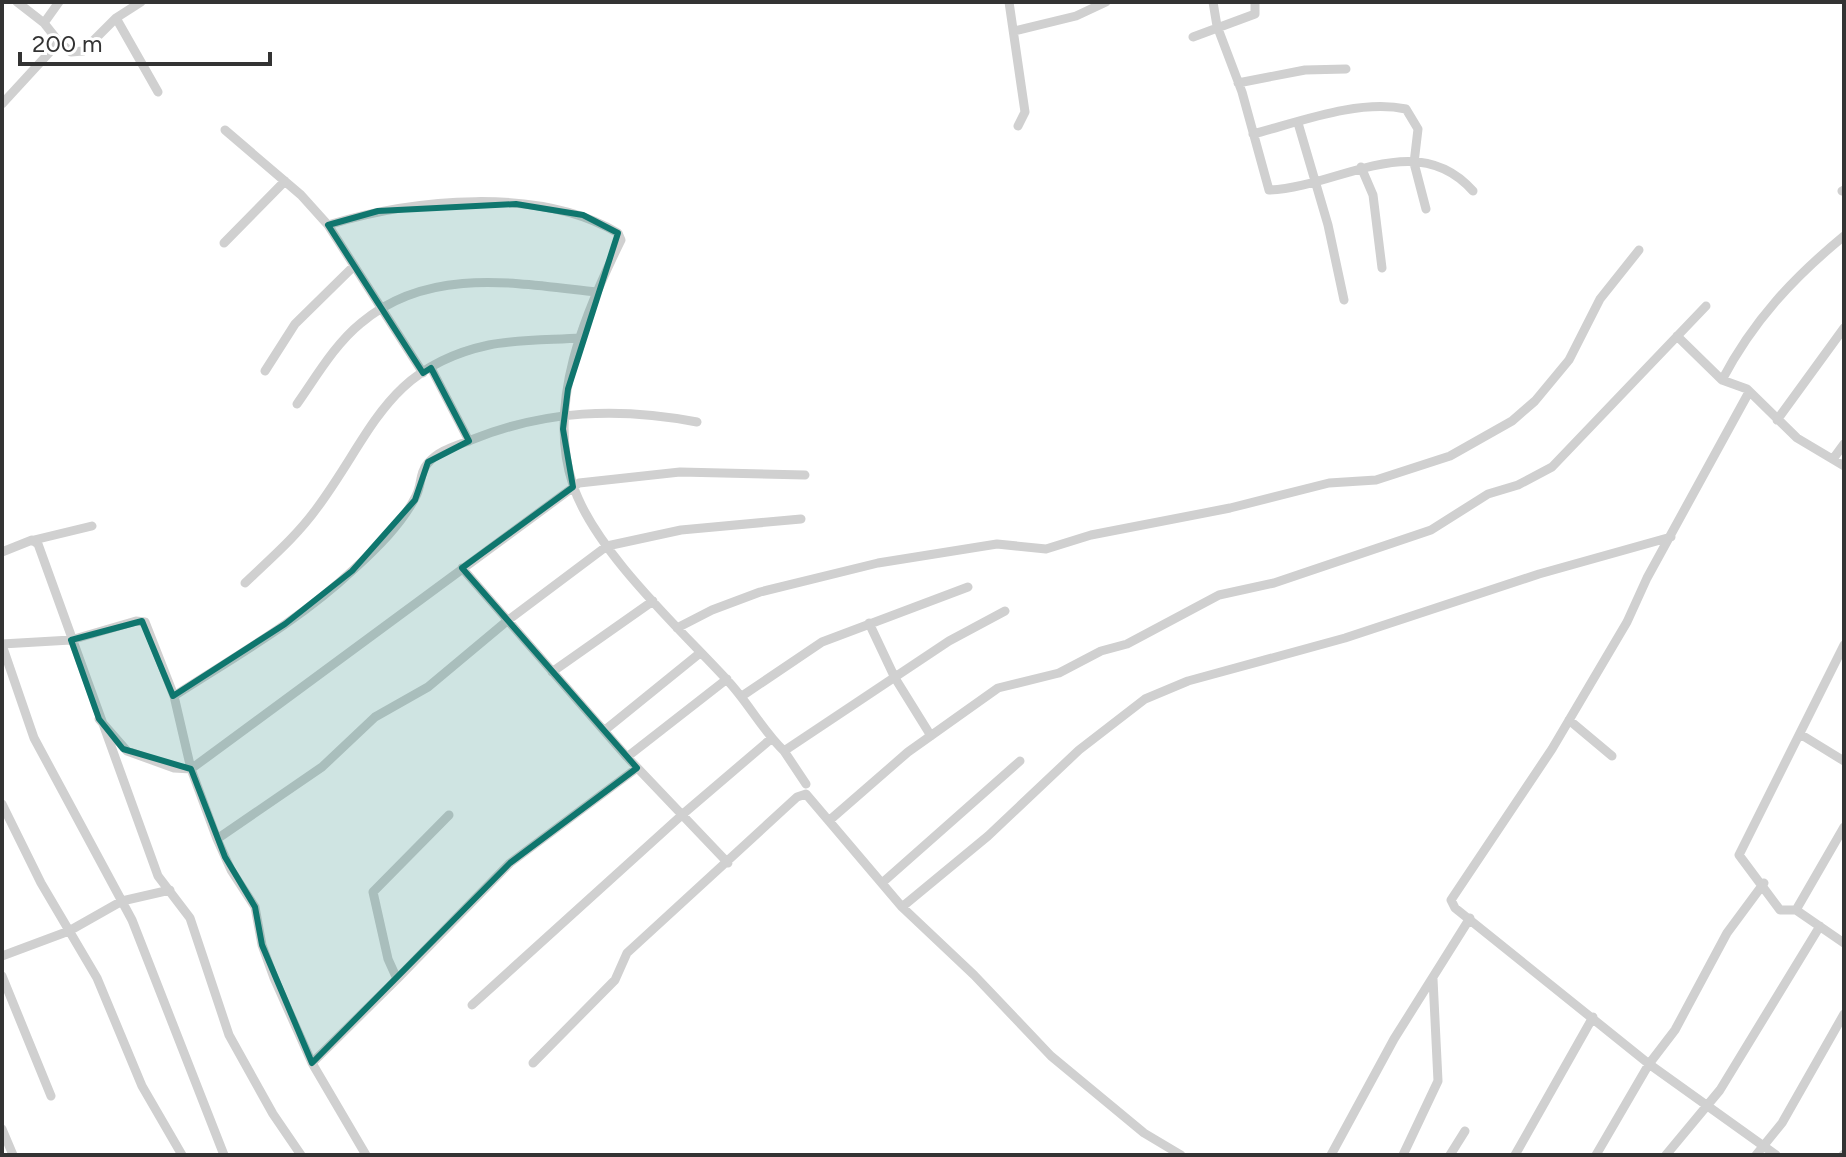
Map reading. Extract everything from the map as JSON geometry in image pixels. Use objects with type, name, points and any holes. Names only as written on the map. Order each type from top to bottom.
[{"type":"street","points":[[17,2],[44,23],[71,52],[83,51],[116,18],[141,2]]},
{"type":"street","points":[[44,23],[59,2]]},
{"type":"street","points":[[1009,2],[1025,112],[1018,126]]},
{"type":"street","points":[[1014,31],[1076,16],[1106,2]]},
{"type":"street","points":[[1213,2],[1217,26],[1238,83],[1269,190],[1385,162],[1442,166],[1463,179],[1473,191]]},
{"type":"street","points":[[1193,37],[1255,14],[1255,2]]},
{"type":"street","points":[[116,18],[158,92]]},
{"type":"street","points":[[2,104],[59,42]]},
{"type":"street","points":[[1238,83],[1305,70],[1346,69]]},
{"type":"street","points":[[1253,134],[1380,107],[1406,109],[1418,129],[1414,163],[1426,209]]},
{"type":"street","points":[[1298,123],[1328,225],[1344,300]]},
{"type":"street","points":[[225,130],[285,181],[328,225],[380,309],[427,371],[469,441]]},
{"type":"street","points":[[1361,167],[1373,195],[1382,268]]},
{"type":"street","points":[[224,243],[285,181]]},
{"type":"street","points":[[328,225],[378,211],[452,204],[516,204],[564,209],[600,223],[620,237],[596,292],[581,338],[564,415],[573,487],[607,546],[677,628],[742,696],[806,784]]},
{"type":"street","points":[[1722,380],[1750,331],[1780,295],[1844,236]]},
{"type":"street","points":[[677,628],[712,610],[760,592],[878,563],[997,544],[1046,549],[1091,535],[1230,508],[1329,483],[1376,480],[1450,456],[1512,421],[1535,401],[1569,360],[1600,299],[1639,250]]},
{"type":"street","points":[[265,371],[295,324],[354,266]]},
{"type":"street","points":[[297,404],[344,341],[380,309],[433,287],[467,282],[596,292]]},
{"type":"street","points":[[831,819],[931,736],[1006,684],[1059,673],[1101,651],[1144,636],[1234,589],[1274,583],[1431,530],[1488,494],[1535,478],[1552,467],[1706,306]]},
{"type":"street","points":[[1777,420],[1844,328]]},
{"type":"street","points":[[1677,336],[1722,380],[1749,392],[1797,438],[1844,466]]},
{"type":"street","points":[[245,583],[302,528],[382,407],[402,387],[427,371],[486,346],[581,338]]},
{"type":"street","points":[[1749,392],[1627,622],[1569,720],[1452,896],[1452,904],[1649,1064],[1776,1155]]},
{"type":"street","points":[[174,696],[285,624],[352,571],[386,537],[415,500],[428,462],[440,453],[469,441],[564,415],[626,411],[697,422]]},
{"type":"street","points":[[1833,459],[1844,444]]},
{"type":"street","points":[[99,719],[127,751],[174,768],[191,769],[391,625],[462,568],[573,487],[584,482],[680,472],[805,475]]},
{"type":"street","points":[[217,839],[322,767],[375,717],[428,687],[507,621],[607,546],[681,530],[801,519]]},
{"type":"street","points":[[2,552],[34,540],[92,526]]},
{"type":"street","points":[[902,907],[988,836],[1079,750],[1114,721],[1156,694],[1188,681],[1345,638],[1539,574],[1671,537]]},
{"type":"street","points":[[34,540],[158,876],[190,918],[229,1035],[273,1114],[301,1155]]},
{"type":"street","points":[[462,568],[627,757],[728,863]]},
{"type":"street","points":[[742,696],[822,642],[968,587]]},
{"type":"street","points":[[552,672],[653,601]]},
{"type":"street","points":[[784,751],[949,641],[1005,611]]},
{"type":"street","points":[[224,1155],[122,901],[34,738],[2,645],[71,640],[142,621],[174,696],[191,769],[217,839],[231,870],[255,907],[266,956],[312,1063],[366,1155]]},
{"type":"street","points":[[869,623],[895,678],[931,736]]},
{"type":"street","points":[[1844,645],[1740,848],[1743,862],[1764,883],[1780,910],[1796,910],[1844,943]]},
{"type":"street","points":[[605,730],[700,653]]},
{"type":"street","points":[[627,757],[727,679]]},
{"type":"street","points":[[1569,720],[1612,756]]},
{"type":"street","points":[[1800,734],[1844,761]]},
{"type":"street","points":[[472,1005],[772,738]]},
{"type":"street","points":[[882,883],[1020,761]]},
{"type":"street","points":[[312,1063],[510,863],[637,768]]},
{"type":"street","points":[[533,1063],[615,980],[627,953],[800,795],[809,795],[902,907],[974,975],[1051,1056],[1144,1133],[1181,1155]]},
{"type":"street","points":[[2,804],[97,978],[148,1097],[182,1155]]},
{"type":"street","points":[[397,979],[388,959],[373,892],[449,815]]},
{"type":"street","points":[[1796,910],[1844,827]]},
{"type":"street","points":[[1596,1155],[1649,1064],[1675,1030],[1722,943],[1764,883]]},
{"type":"street","points":[[2,956],[69,931],[122,901],[170,890]]},
{"type":"street","points":[[1332,1155],[1436,968],[1470,918]]},
{"type":"street","points":[[1666,1155],[1708,1106],[1820,926]]},
{"type":"street","points":[[1403,1155],[1438,1081],[1431,987],[1436,968]]},
{"type":"street","points":[[2,976],[51,1096]]},
{"type":"street","points":[[1756,1155],[1765,1147],[1844,1014]]},
{"type":"street","points":[[1515,1155],[1593,1017]]},
{"type":"street","points":[[2,1129],[13,1155]]},
{"type":"street","points":[[1450,1155],[1465,1131]]},
{"type":"highlighted area","points":[[516,204],[583,215],[618,233],[568,389],[563,429],[573,487],[462,568],[637,768],[510,863],[312,1063],[262,945],[255,907],[225,857],[191,769],[123,749],[99,719],[71,640],[142,621],[173,696],[285,624],[352,571],[415,500],[428,462],[469,441],[431,368],[423,373],[328,225],[378,211]]}]
